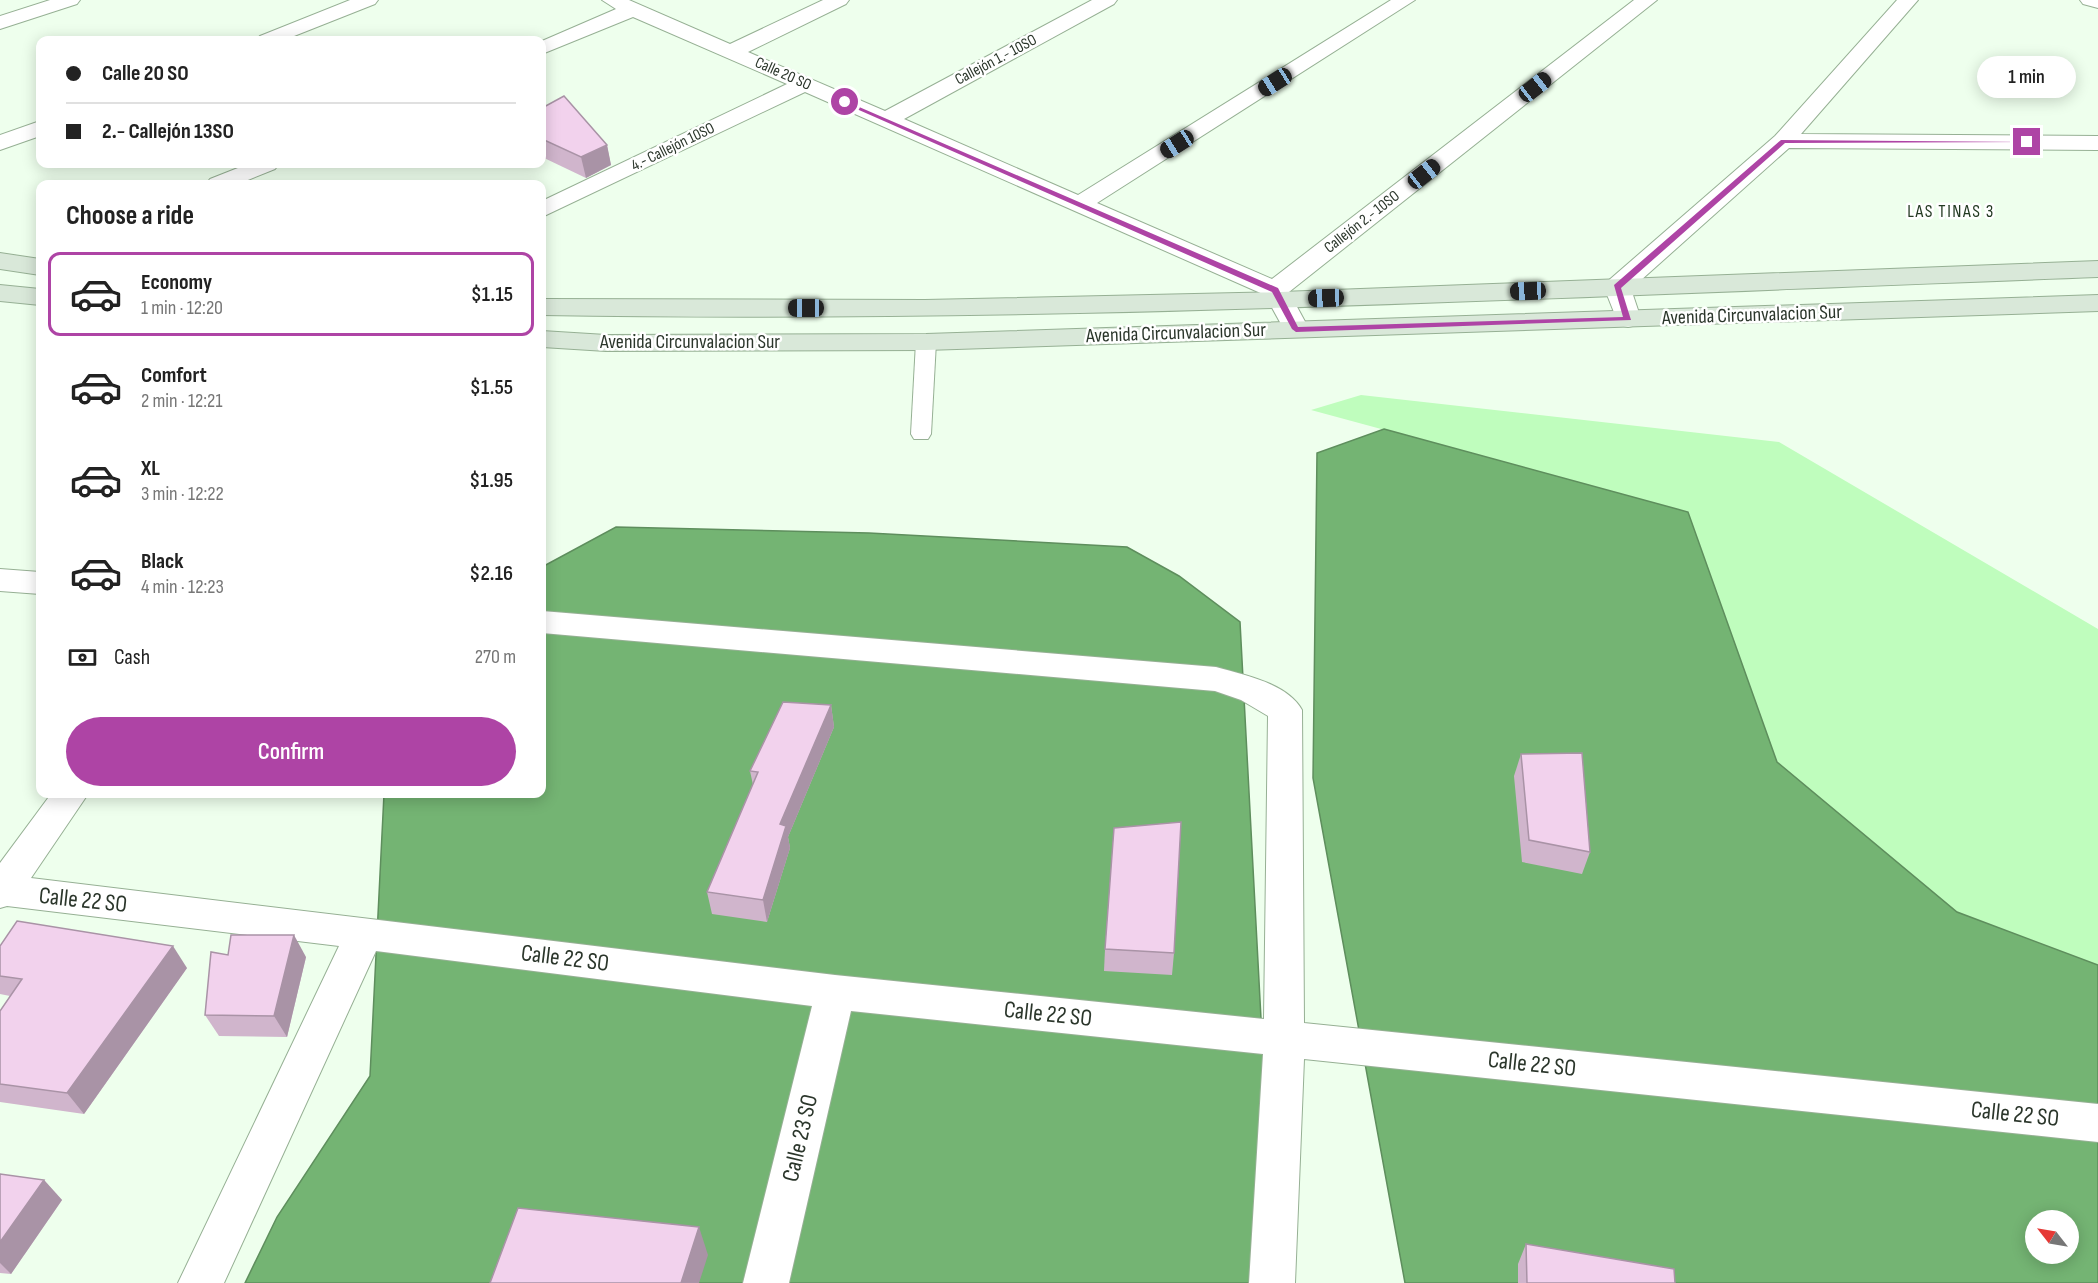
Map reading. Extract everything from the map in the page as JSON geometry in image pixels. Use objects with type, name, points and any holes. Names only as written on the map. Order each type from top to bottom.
[{"type":"main road","points":[[0,261],[36,265]]},
{"type":"main road","points":[[2053,269],[2088,304]]},
{"type":"main road","name":"Avenida Circunvalacion Sur","points":[[546,307],[925,309],[1278,295],[1617,287],[2098,269]]},
{"type":"main road","points":[[0,293],[36,297]]},
{"type":"main road","name":"Avenida Circunvalacion Sur","points":[[546,339],[606,342],[926,342],[2088,304]]},
{"type":"street","points":[[0,23],[70,0]]},
{"type":"street","points":[[277,36],[368,0]]},
{"type":"street","name":"Calle 20 SO","points":[[612,0],[1278,295]]},
{"type":"street","points":[[730,52],[839,0]]},
{"type":"street","name":"Callejón 1.- 10SO","points":[[886,120],[1107,0]]},
{"type":"street","points":[[1368,0],[1399,4]]},
{"type":"street","name":"Callejón 2.- 10SO","points":[[1278,295],[1647,0]]},
{"type":"street","points":[[1628,319],[1617,287],[1783,141],[1908,0]]},
{"type":"street","points":[[2090,0],[2098,2]]},
{"type":"street","points":[[1078,205],[1399,4]]},
{"type":"street","points":[[546,46],[634,9]]},
{"type":"street","name":"4.- Callejón 10SO","points":[[546,208],[805,84]]},
{"type":"street","points":[[0,143],[36,130]]},
{"type":"street","points":[[1783,141],[2098,143]]},
{"type":"street","points":[[2071,143],[2098,167]]},
{"type":"street","points":[[228,180],[257,168]]},
{"type":"street","points":[[1278,295],[1296,329]]},
{"type":"street","points":[[0,580],[36,583]]},
{"type":"street","points":[[546,622],[1216,679],[1253,691],[1285,710],[1284,1039],[1272,1283]]},
{"type":"street","points":[[0,891],[67,798]]},
{"type":"street","name":"Calle 22 SO","points":[[0,891],[365,933],[835,992],[2098,1123]]},
{"type":"street","points":[[201,1283],[365,933]]},
{"type":"street","name":"Calle 23 SO","points":[[766,1283],[835,992]]},
{"type":"lane","points":[[921,434],[926,342]]},
{"type":"shaded area","points":[[1361,395],[1779,442],[2098,629],[2098,965],[1957,912],[1777,762],[1688,512],[1311,410]]},
{"type":"shaded area","points":[[1384,429],[1688,512],[1777,762],[1957,912],[2098,965],[2098,1283],[1405,1283],[1313,778],[1317,453]]},
{"type":"shaded area","points":[[616,527],[869,533],[1127,547],[1179,576],[1240,622],[1275,1283],[245,1283],[277,1217],[370,1076],[384,798],[546,798],[546,565]]},
{"type":"building","points":[[564,96],[607,145],[581,157],[546,141],[546,106]]},
{"type":"building","points":[[783,702],[831,705],[780,824],[786,826],[763,900],[707,892],[758,772],[750,771]]},
{"type":"building","points":[[1582,753],[1590,852],[1529,840],[1521,754]]},
{"type":"building","points":[[1181,822],[1174,953],[1105,949],[1114,828]]},
{"type":"building","points":[[17,921],[173,946],[67,1093],[0,1084],[0,1011],[22,979],[0,976],[0,946]]},
{"type":"building","points":[[231,935],[294,935],[274,1016],[205,1015],[211,952],[228,955]]},
{"type":"building","points":[[0,1174],[44,1180],[0,1242]]},
{"type":"building","points":[[518,1208],[699,1227],[681,1283],[490,1283]]},
{"type":"building","points":[[1526,1244],[1674,1269],[1675,1283],[1527,1283]]},
{"type":"district","name":"LAS TINAS 3","points":[[1951,211]]},
{"type":"route","points":[[845,102],[1275,290],[1296,329],[1628,319],[1617,287],[1783,141],[2027,142]]}]
